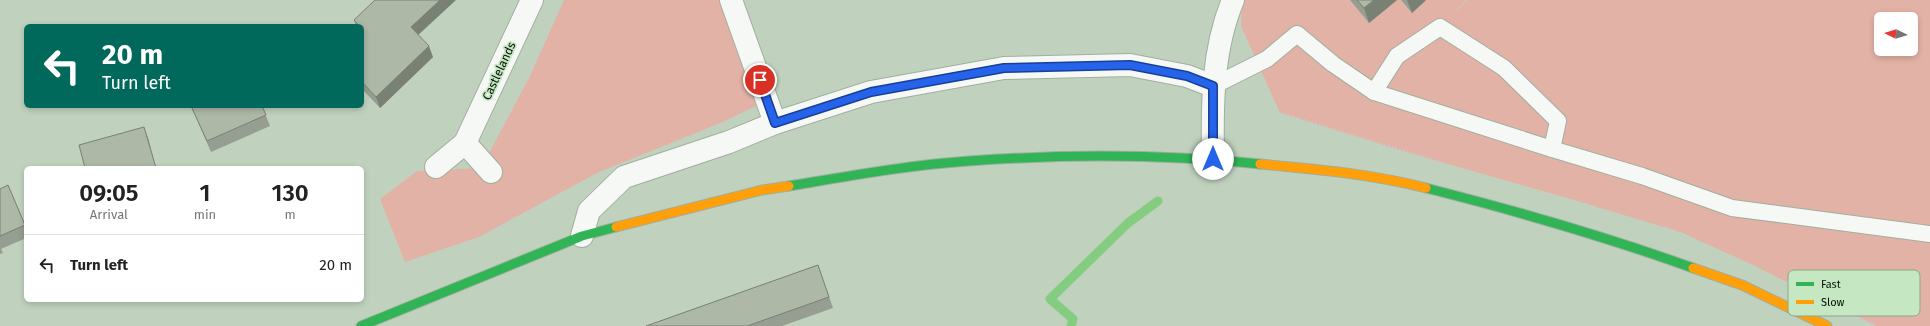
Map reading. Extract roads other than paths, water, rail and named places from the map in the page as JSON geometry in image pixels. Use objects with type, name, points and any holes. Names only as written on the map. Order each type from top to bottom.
[{"type":"main road","points":[[361,326],[582,236],[762,190],[866,172],[968,161],[1081,155],[1213,159],[1312,169],[1407,183],[1522,212],[1615,240],[1742,285],[1788,307]]},
{"type":"main road","points":[[1806,316],[1827,326]]},
{"type":"street","name":"Castlelands","points":[[436,167],[465,143],[532,0]]},
{"type":"street","points":[[731,0],[775,123]]},
{"type":"street","points":[[1213,159],[1213,86],[1226,15],[1233,0]]},
{"type":"street","points":[[582,236],[589,211],[624,177],[729,142],[775,123],[871,92],[1004,68],[1130,65],[1187,76],[1213,86]]},
{"type":"street","points":[[465,143],[491,172]]},
{"type":"lane","points":[[1374,92],[1397,56],[1440,27],[1504,68],[1558,121],[1552,149]]},
{"type":"lane","points":[[1213,86],[1267,59],[1297,34],[1333,64],[1374,92],[1642,176],[1732,208],[1930,234]]},
{"type":"waterway","points":[[1071,326],[1073,319],[1050,299],[1128,223],[1158,201]]}]
